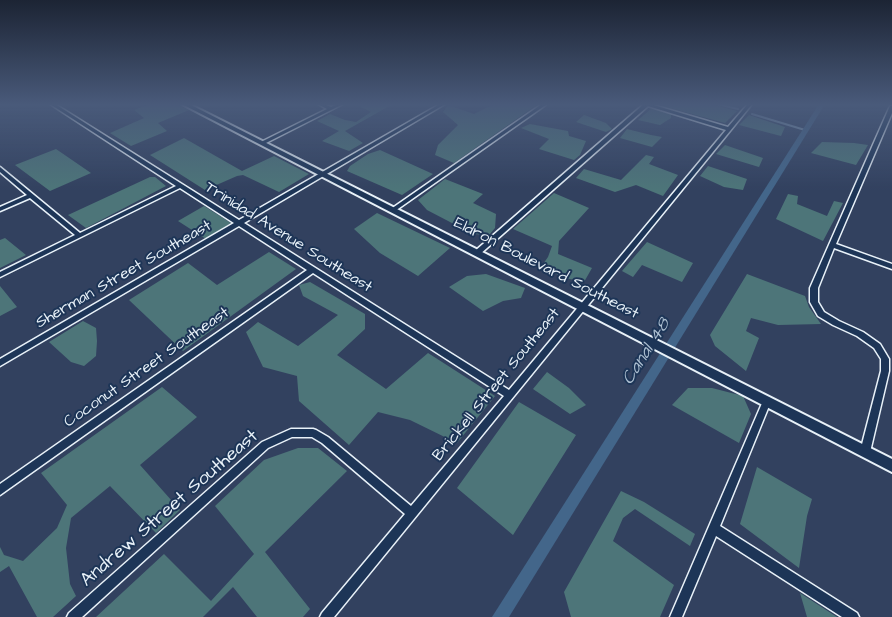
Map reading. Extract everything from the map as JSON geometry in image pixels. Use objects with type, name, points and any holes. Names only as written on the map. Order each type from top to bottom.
[{"type":"street","name":"Trinidad Avenue Southeast","points":[[97,133],[510,395]]},
{"type":"street","name":"Eldron Boulevard Southeast","points":[[242,133],[691,361],[892,466]]},
{"type":"street","points":[[262,143],[283,133]]},
{"type":"street","name":"Sherman Street Southeast","points":[[0,363],[394,133]]},
{"type":"street","points":[[393,210],[504,133]]},
{"type":"street","points":[[477,253],[614,133]]},
{"type":"street","name":"Brickell Street Southeast","points":[[326,617],[726,133]]},
{"type":"street","points":[[865,452],[885,371],[885,359],[877,346],[860,334],[821,314],[814,302],[814,288],[881,133]]},
{"type":"street","points":[[0,169],[80,236]]},
{"type":"street","points":[[0,275],[180,186]]},
{"type":"street","points":[[0,209],[30,195]]},
{"type":"street","points":[[832,245],[892,267]]},
{"type":"street","name":"Coconut Street Southeast","points":[[0,490],[312,270]]},
{"type":"street","points":[[676,617],[767,401]]},
{"type":"street","name":"Andrew Street Southeast","points":[[73,617],[265,445],[293,432],[313,433],[325,440],[412,513]]},
{"type":"street","points":[[713,528],[853,617]]},
{"type":"green space","points":[[110,133],[163,133],[131,146]]},
{"type":"green space","points":[[336,133],[348,133],[363,143],[349,151],[322,141]]},
{"type":"green space","points":[[450,133],[497,133],[454,163],[435,155],[438,145]]},
{"type":"green space","points":[[533,133],[568,133],[569,136],[586,141],[580,155],[574,160],[539,149],[549,139]]},
{"type":"green space","points":[[624,133],[642,133],[662,137],[652,147],[620,138]]},
{"type":"green space","points":[[769,133],[782,133],[781,136]]},
{"type":"green space","points":[[184,138],[242,171],[274,156],[309,174],[279,192],[243,175],[205,190],[150,155]]},
{"type":"green space","points":[[822,142],[868,145],[856,165],[811,153]]},
{"type":"green space","points":[[725,145],[763,158],[759,167],[716,154]]},
{"type":"green space","points":[[56,149],[91,173],[50,191],[15,165]]},
{"type":"green space","points":[[380,150],[433,174],[402,195],[347,171],[350,166],[368,154]]},
{"type":"green space","points":[[646,155],[654,157],[649,164],[678,175],[663,196],[636,185],[615,192],[576,178],[584,169],[621,180]]},
{"type":"green space","points":[[708,166],[747,179],[743,190],[724,187],[700,176]]},
{"type":"green space","points":[[150,177],[155,177],[166,186],[86,228],[68,215]]},
{"type":"green space","points":[[445,179],[483,194],[473,203],[496,214],[495,228],[489,235],[473,234],[427,210],[418,200]]},
{"type":"green space","points":[[554,193],[589,208],[559,241],[558,254],[592,268],[584,282],[565,278],[541,267],[548,257],[552,246],[513,229]]},
{"type":"green space","points":[[788,194],[798,196],[797,204],[827,216],[834,201],[843,203],[823,241],[776,219]]},
{"type":"green space","points":[[204,206],[231,223],[206,239],[178,221]]},
{"type":"green space","points":[[377,213],[450,248],[418,276],[380,253],[354,229]]},
{"type":"green space","points":[[5,238],[26,255],[0,268],[0,240]]},
{"type":"green space","points":[[647,242],[693,263],[682,282],[642,265],[633,277],[622,271]]},
{"type":"green space","points":[[269,252],[296,269],[183,351],[129,300],[188,263],[217,285]]},
{"type":"green space","points":[[486,274],[525,288],[521,298],[503,301],[483,311],[449,287],[467,276]]},
{"type":"green space","points":[[747,274],[805,296],[809,307],[821,324],[778,325],[751,318],[746,331],[759,338],[746,371],[715,346],[710,335]]},
{"type":"green space","points":[[310,282],[365,314],[365,329],[337,355],[386,389],[428,353],[495,396],[457,443],[410,420],[378,412],[349,445],[299,401],[297,376],[263,367],[246,332],[258,322],[298,346],[338,315],[303,296],[299,285]]},
{"type":"green space","points":[[0,286],[17,307],[0,316]]},
{"type":"green space","points":[[83,321],[96,328],[97,341],[96,356],[84,366],[71,362],[49,342]]},
{"type":"green space","points":[[547,372],[569,388],[586,405],[570,414],[533,389]]},
{"type":"green space","points":[[162,387],[197,417],[140,465],[180,510],[156,533],[110,486],[71,518],[66,548],[70,584],[76,596],[53,617],[37,617],[9,566],[0,572],[0,547],[4,555],[23,561],[57,528],[67,505],[41,473]]},
{"type":"green space","points":[[688,388],[712,388],[743,396],[751,414],[739,443],[672,405]]},
{"type":"green space","points":[[519,402],[576,435],[513,535],[457,488]]},
{"type":"green space","points":[[298,448],[318,448],[347,471],[265,552],[310,609],[303,617],[257,617],[233,587],[203,617],[96,617],[164,554],[211,601],[254,554],[215,506],[264,460]]},
{"type":"green space","points":[[757,467],[812,499],[807,516],[799,568],[740,524]]},
{"type":"green space","points":[[621,491],[644,502],[695,534],[690,546],[635,509],[623,518],[613,541],[674,585],[660,617],[571,617],[564,592]]},
{"type":"green space","points":[[800,593],[837,617],[807,617]]},
{"type":"waterway","name":"Canal 48","points":[[500,617],[804,133]]}]
